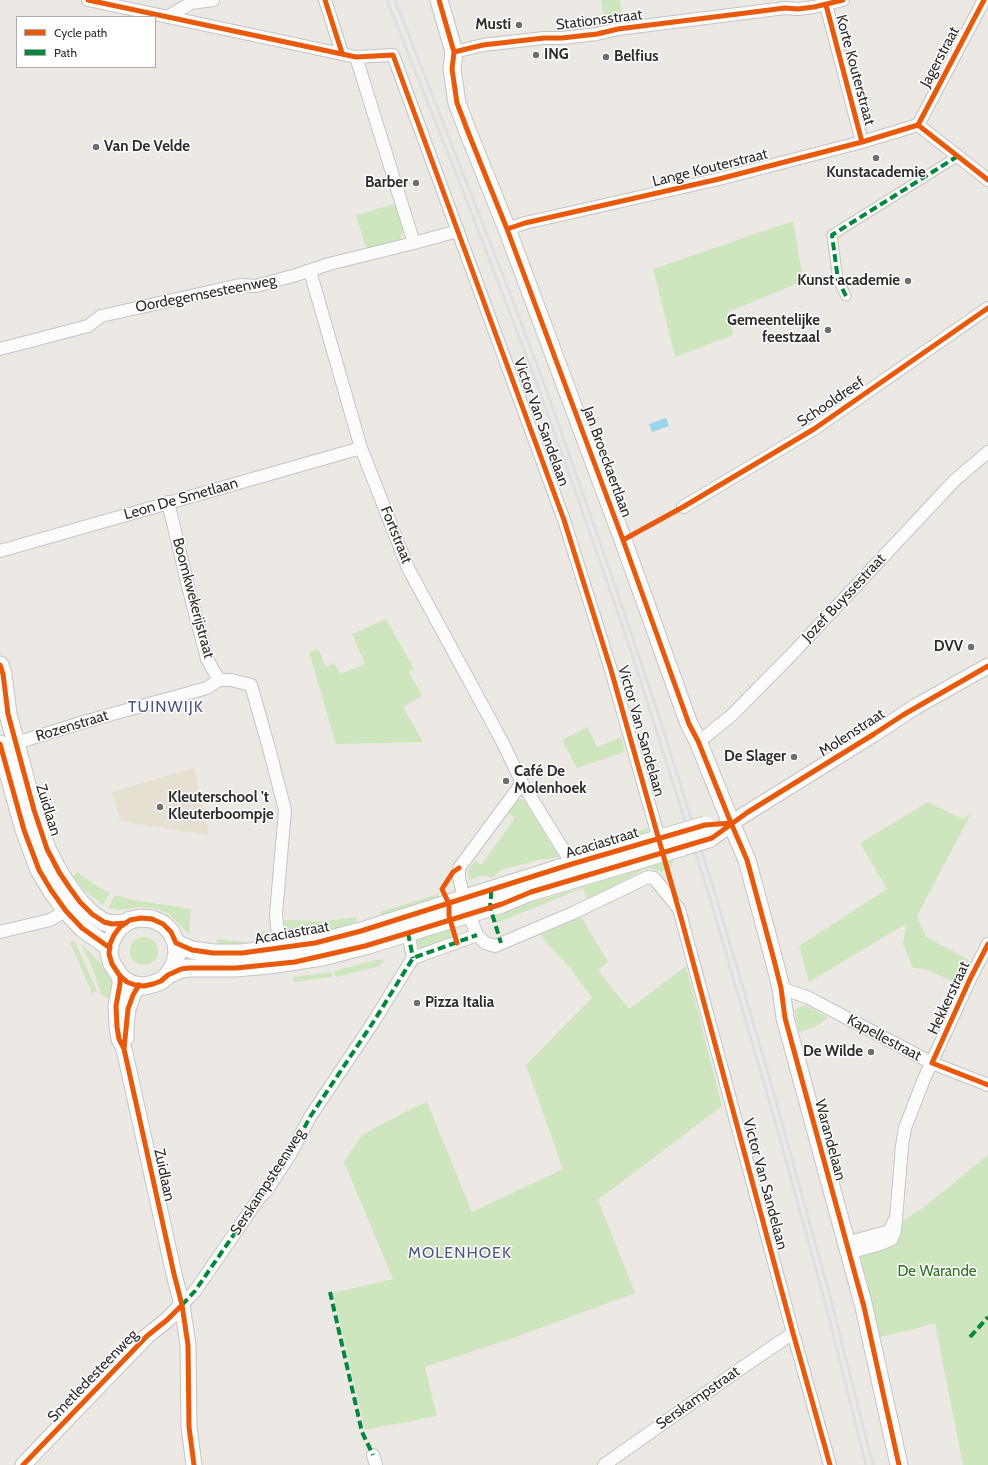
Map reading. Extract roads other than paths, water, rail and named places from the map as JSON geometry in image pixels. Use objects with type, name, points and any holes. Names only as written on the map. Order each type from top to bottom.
[{"type":"main road","points":[[439,0],[454,52]]},
{"type":"main road","name":"Jan Broeckaertlaan","points":[[454,52],[452,69],[457,102],[507,229],[623,540],[689,724],[698,741],[731,824]]},
{"type":"main road","name":"Zuidlaan","points":[[0,665],[8,714],[8,743],[22,824],[39,870],[66,911],[82,928],[110,948]]},
{"type":"main road","name":"Zuidlaan","points":[[8,743],[40,831],[59,872],[80,902],[92,914],[104,922],[112,924],[126,923]]},
{"type":"main road","name":"Acaciastraat","points":[[574,872],[731,824]]},
{"type":"main road","name":"Warandelaan","points":[[731,824],[747,860],[780,988],[785,1018],[864,1307],[899,1465]]},
{"type":"main road","name":"Acaciastraat","points":[[176,943],[192,950],[213,953],[242,953],[315,943],[466,907],[502,904],[574,872],[659,839],[680,840]]},
{"type":"main road","name":"Acaciastraat","points":[[139,985],[153,984],[161,981],[168,975],[189,968],[236,968],[295,962],[365,946],[408,933],[466,907]]},
{"type":"main road","points":[[139,985],[127,982],[120,976],[112,964],[109,954],[114,935],[120,927],[126,923],[141,918],[152,919],[163,924],[171,932],[176,943],[177,954],[174,965],[168,975]]},
{"type":"street","points":[[88,0],[169,16],[356,57],[414,244]]},
{"type":"street","points":[[169,16],[191,3],[213,0]]},
{"type":"street","points":[[325,0],[342,53]]},
{"type":"street","name":"Stationsstraat","points":[[454,52],[483,45],[544,38],[569,38],[643,26],[785,8],[798,9],[826,5],[843,0]]},
{"type":"street","name":"Jagerstraat","points":[[918,126],[984,0]]},
{"type":"street","name":"Korte Kouterstraat","points":[[826,5],[862,142]]},
{"type":"street","name":"Victor Van Sandelaan","points":[[356,57],[393,55],[564,520],[611,670],[659,839]]},
{"type":"street","points":[[918,126],[988,180]]},
{"type":"street","name":"Lange Kouterstraat","points":[[507,229],[524,223],[719,179],[918,126]]},
{"type":"street","points":[[846,296],[838,280],[832,235],[958,156]]},
{"type":"street","name":"Oordegemsesteenweg","points":[[0,349],[88,326],[101,316],[240,285],[256,286],[310,271],[329,264],[414,244],[458,231]]},
{"type":"street","name":"Fortstraat","points":[[310,271],[361,448],[408,568],[503,743],[522,783],[574,872]]},
{"type":"street","name":"Schooldreef","points":[[683,507],[814,429],[988,308]]},
{"type":"street","name":"Leon De Smetlaan","points":[[0,550],[361,448]]},
{"type":"street","name":"Jozef Buyssestraat","points":[[698,741],[732,715],[793,653],[955,480],[988,452]]},
{"type":"street","name":"Boomkwekerijstraat","points":[[168,502],[207,659],[219,680]]},
{"type":"street","name":"Molenstraat","points":[[731,824],[915,707],[988,666]]},
{"type":"street","points":[[219,680],[231,680],[251,685],[285,810],[276,914],[279,949]]},
{"type":"street","name":"Rozenstraat","points":[[8,743],[207,688],[219,680]]},
{"type":"street","points":[[408,933],[413,958],[477,936],[466,907],[459,877],[459,868],[522,783]]},
{"type":"street","name":"Victor Van Sandelaan","points":[[477,936],[485,943],[495,946],[573,913],[648,877],[654,878],[679,909],[830,1465]]},
{"type":"street","points":[[0,932],[50,920],[66,911]]},
{"type":"street","name":"Hekkerstraat","points":[[847,1248],[890,1230],[895,1218],[905,1128],[968,982],[988,944]]},
{"type":"street","name":"Serskampsteenweg","points":[[182,1305],[196,1291],[259,1198],[267,1190],[291,1153],[310,1117],[374,1021],[413,958]]},
{"type":"street","name":"Zuidlaan","points":[[120,976],[116,1006],[119,1039],[124,1049],[182,1305]]},
{"type":"street","name":"Zuidlaan","points":[[124,1049],[128,1009],[133,995],[139,985]]},
{"type":"street","name":"Kapellestraat","points":[[780,988],[809,998],[932,1063],[988,1085]]},
{"type":"street","points":[[182,1305],[188,1345],[189,1427],[194,1465]]},
{"type":"street","name":"Smetledesteenweg","points":[[23,1465],[147,1336],[182,1305]]},
{"type":"street","name":"Serskampstraat","points":[[604,1465],[793,1333]]},
{"type":"water","points":[[666,418],[669,426],[652,432],[649,424]]},
{"type":"railway","points":[[387,0],[463,191],[536,381],[630,648],[711,902],[775,1121],[825,1302],[866,1465]]},
{"type":"railway","points":[[395,0],[542,378],[654,701],[717,900],[769,1076],[831,1300],[873,1465]]},
{"type":"place","name":"Musti","points":[[519,25]]},
{"type":"place","name":"ING","points":[[536,55]]},
{"type":"place","name":"Belfius","points":[[606,57]]},
{"type":"place","name":"Van De Velde","points":[[96,147]]},
{"type":"place","name":"Kunstacademie","points":[[876,158]]},
{"type":"place","name":"Barber","points":[[416,183]]},
{"type":"place","name":"Kunst academie","points":[[908,281]]},
{"type":"place","name":"Gemeentelijke feestzaal","points":[[828,330]]},
{"type":"place","name":"DVV","points":[[971,647]]},
{"type":"place","name":"De Slager","points":[[794,757]]},
{"type":"place","name":"Café De Molenhoek","points":[[506,781]]},
{"type":"place","name":"Kleuterschool 't Kleuterboompje","points":[[160,807]]},
{"type":"place","name":"Pizza Italia","points":[[417,1003]]},
{"type":"place","name":"De Wilde","points":[[871,1052]]},
{"type":"district","name":"TUINWIJK","points":[[166,707]]},
{"type":"district","name":"MOLENHOEK","points":[[460,1253]]},
{"type":"park label","name":"De Warande","points":[[937,1272]]}]
